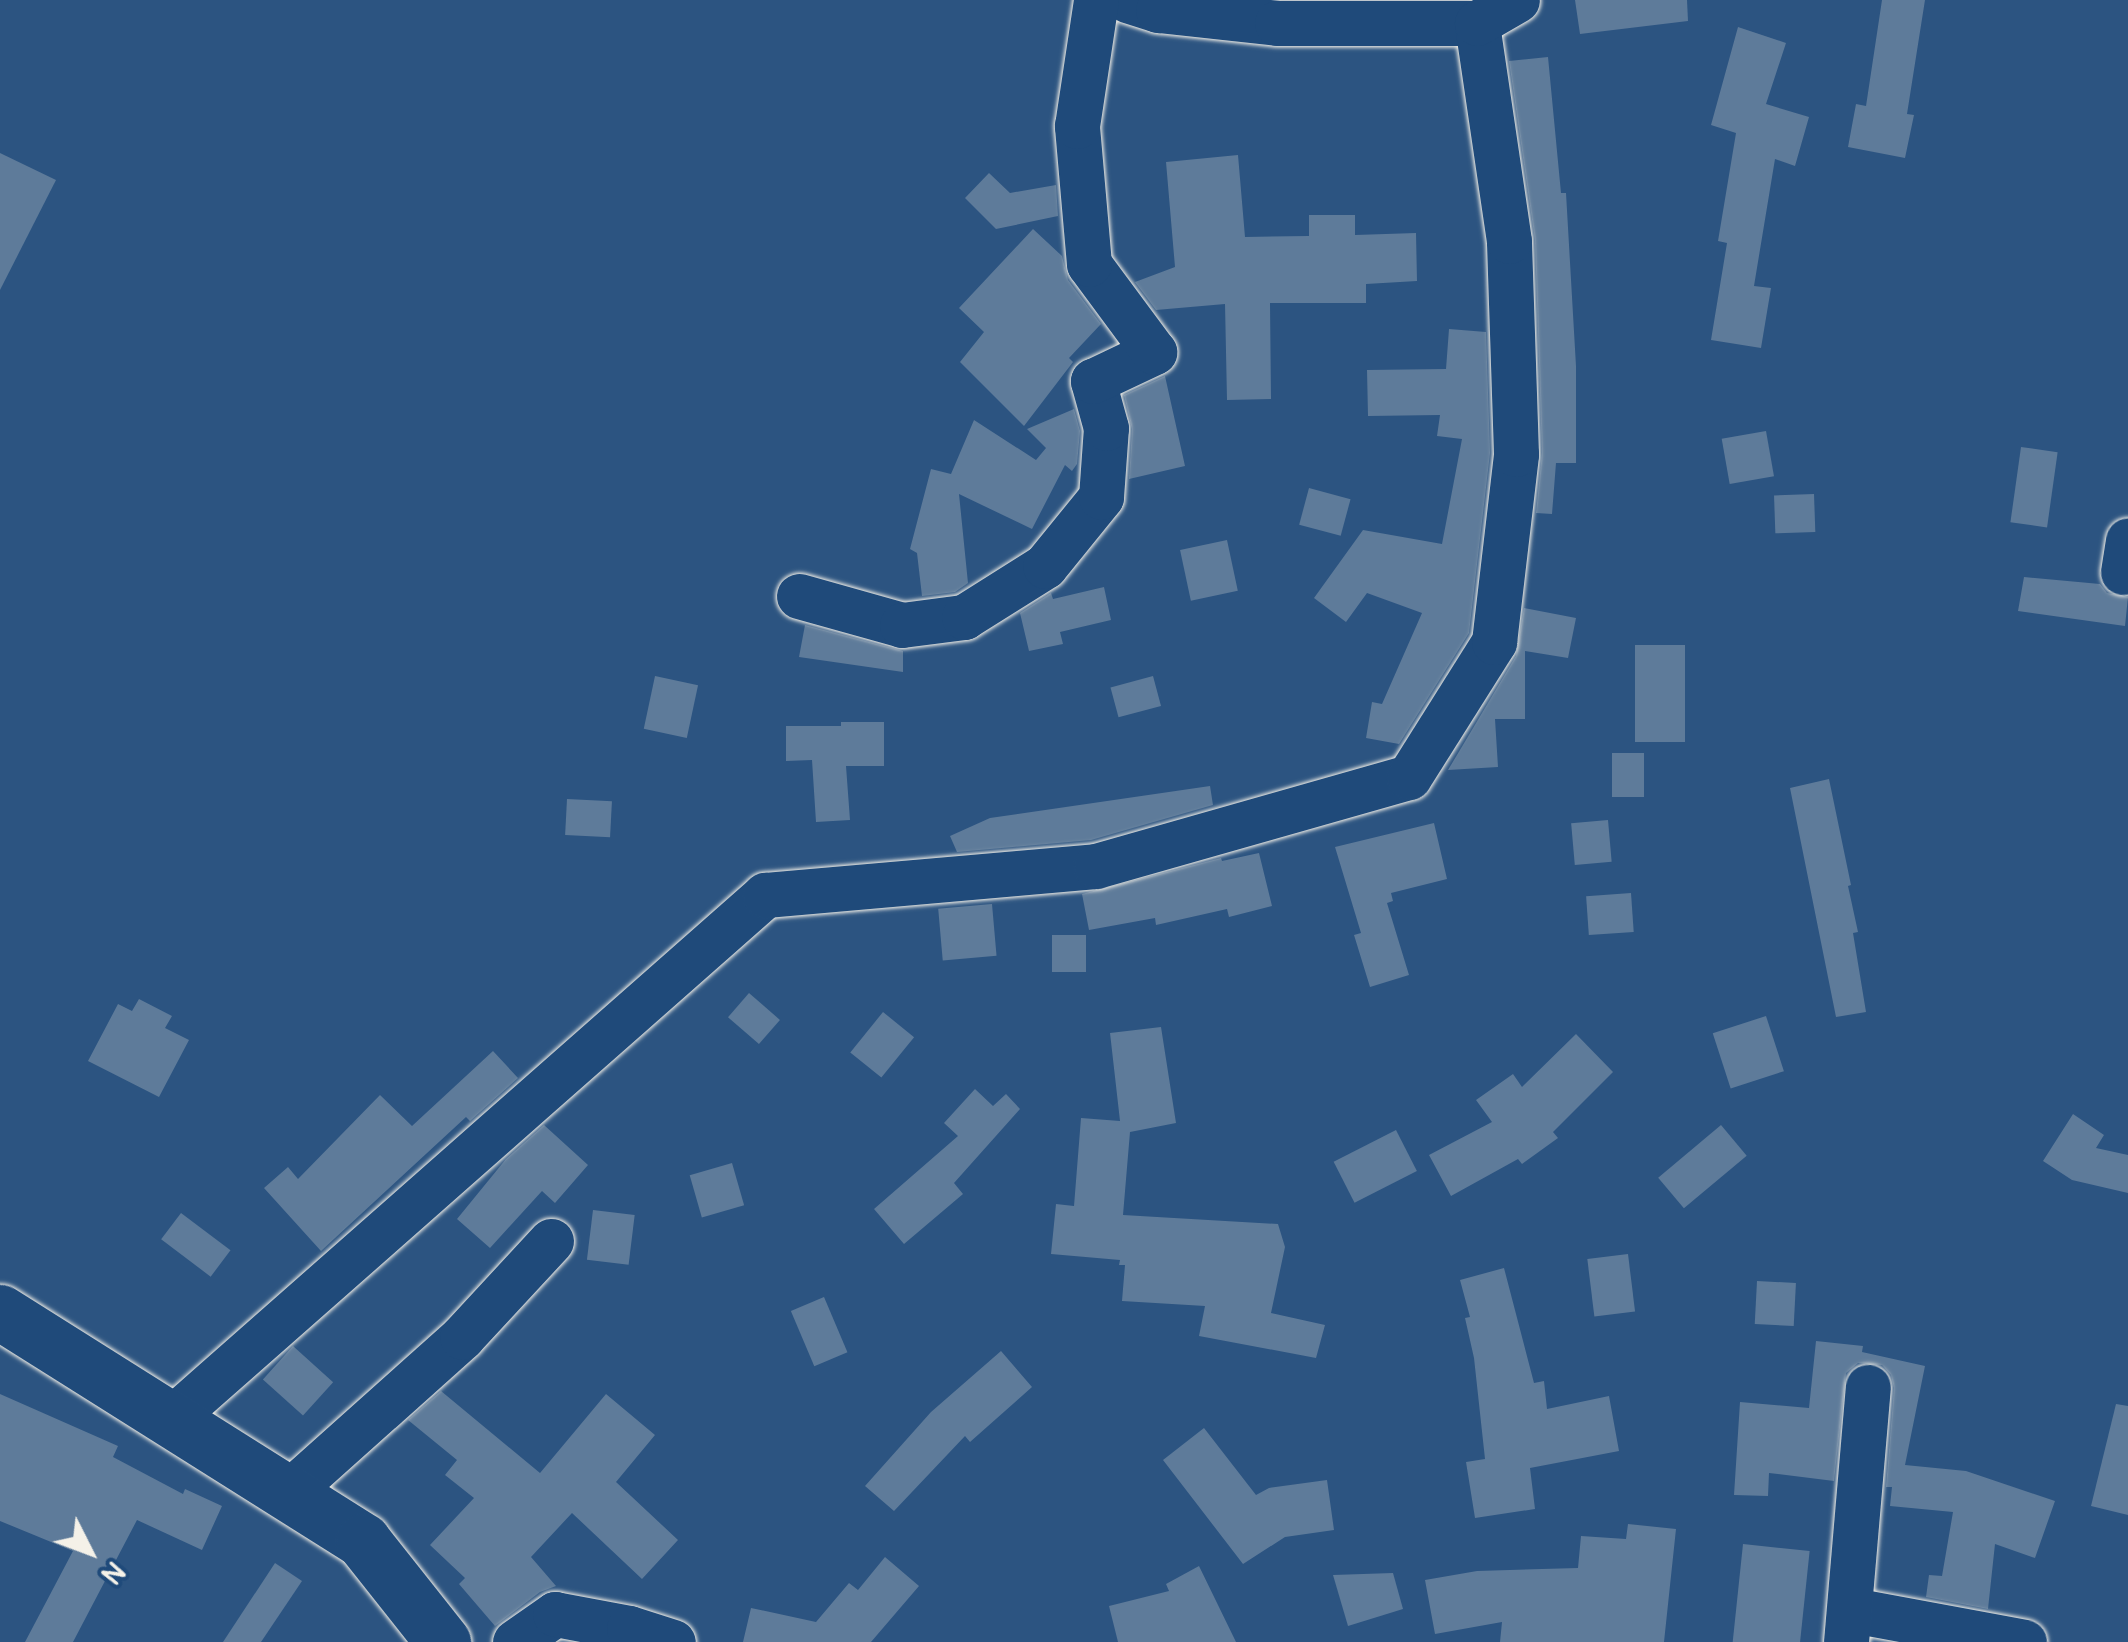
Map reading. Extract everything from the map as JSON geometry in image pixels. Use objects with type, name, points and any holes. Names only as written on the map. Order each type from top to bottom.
[{"type":"main road","points":[[0,1312],[363,1540],[443,1642]]},
{"type":"street","points":[[799,596],[902,625],[964,617],[1046,566],[1100,497],[1106,428],[1093,382],[1154,352],[1089,264],[1076,126],[1096,0]]},
{"type":"street","points":[[1127,0],[1158,10],[1278,23],[1477,23],[1517,0]]},
{"type":"street","points":[[172,1418],[764,895],[1096,866],[1409,777],[1494,642],[1516,454],[1509,241],[1477,23]]},
{"type":"street","points":[[290,1491],[462,1337],[551,1241]]},
{"type":"street","points":[[1868,1387],[1850,1626],[2024,1642]]},
{"type":"street","points":[[515,1642],[555,1614],[629,1628],[673,1642]]},
{"type":"building","points":[[1575,0],[1687,0],[1688,21],[1580,34]]},
{"type":"building","points":[[1882,0],[1925,0],[1907,114],[1914,115],[1905,158],[1848,147],[1856,104],[1866,106]]},
{"type":"building","points":[[1738,27],[1786,43],[1766,104],[1809,117],[1795,166],[1775,159],[1754,286],[1771,288],[1761,348],[1711,340],[1727,243],[1718,241],[1736,133],[1711,125]]},
{"type":"building","points":[[1548,57],[1561,193],[1566,193],[1576,366],[1576,463],[1556,463],[1552,514],[1536,513],[1542,453],[1535,240],[1509,61]]},
{"type":"building","points":[[0,153],[56,180],[0,290]]},
{"type":"building","points":[[1238,155],[1245,237],[1309,236],[1309,215],[1355,215],[1355,235],[1416,233],[1417,281],[1366,284],[1366,303],[1270,303],[1271,399],[1227,400],[1225,304],[1156,310],[1135,282],[1175,267],[1166,162]]},
{"type":"building","points":[[989,173],[1010,193],[1056,185],[1058,216],[996,229],[965,198]]},
{"type":"building","points":[[1033,229],[1062,256],[1068,280],[1101,324],[1069,358],[1073,362],[1024,426],[960,362],[984,332],[959,308]]},
{"type":"building","points":[[1449,329],[1486,332],[1490,453],[1469,633],[1399,744],[1366,738],[1372,702],[1382,704],[1422,613],[1367,593],[1346,622],[1314,598],[1363,530],[1442,544],[1462,439],[1437,436],[1440,415],[1368,416],[1367,370],[1446,369]]},
{"type":"building","points":[[1165,376],[1185,466],[1129,479],[1132,429],[1124,395]]},
{"type":"building","points":[[1074,409],[1080,431],[1077,464],[1072,471],[1065,465],[1032,529],[959,494],[968,583],[955,592],[922,596],[917,553],[910,549],[931,469],[951,474],[974,420],[1036,460],[1046,448],[1027,429]]},
{"type":"building","points":[[1766,431],[1774,476],[1730,484],[1722,439]]},
{"type":"building","points":[[2021,447],[2058,452],[2047,527],[2010,522]]},
{"type":"building","points":[[1309,488],[1351,499],[1341,536],[1299,525]]},
{"type":"building","points":[[1814,494],[1815,532],[1775,533],[1774,495]]},
{"type":"building","points":[[1227,540],[1238,591],[1191,601],[1180,550]]},
{"type":"building","points":[[2024,577],[2100,584],[2107,593],[2128,597],[2125,626],[2018,611]]},
{"type":"building","points":[[1104,587],[1111,620],[1060,632],[1063,644],[1029,651],[1020,613],[1051,593],[1053,599]]},
{"type":"building","points":[[1524,608],[1576,618],[1568,658],[1525,651],[1525,719],[1495,719],[1498,767],[1448,770],[1516,656]]},
{"type":"building","points":[[805,625],[903,651],[903,672],[799,657]]},
{"type":"building","points":[[1635,645],[1685,645],[1685,742],[1635,742]]},
{"type":"building","points":[[655,676],[698,685],[687,738],[644,729]]},
{"type":"building","points":[[1153,676],[1161,706],[1119,717],[1110,687]]},
{"type":"building","points":[[841,722],[884,722],[884,766],[846,766],[850,820],[816,822],[812,760],[786,761],[786,726],[841,726]]},
{"type":"building","points":[[1612,753],[1644,753],[1644,797],[1612,797]]},
{"type":"building","points":[[1829,779],[1851,885],[1848,886],[1858,932],[1853,933],[1866,1012],[1836,1017],[1790,788]]},
{"type":"building","points":[[1210,786],[1213,805],[1091,840],[957,852],[950,836],[990,818]]},
{"type":"building","points":[[567,799],[612,801],[610,837],[565,835]]},
{"type":"building","points":[[1608,820],[1612,862],[1575,865],[1571,823]]},
{"type":"building","points":[[1434,823],[1447,879],[1391,893],[1393,901],[1387,903],[1409,975],[1370,987],[1354,935],[1361,933],[1335,847]]},
{"type":"building","points":[[1259,853],[1272,906],[1229,917],[1227,909],[1156,925],[1155,918],[1089,930],[1082,894],[1221,858],[1222,861]]},
{"type":"building","points":[[1631,893],[1634,932],[1589,935],[1586,896]]},
{"type":"building","points":[[992,904],[997,956],[943,961],[938,909]]},
{"type":"building","points":[[1052,935],[1086,935],[1086,972],[1052,972]]},
{"type":"building","points":[[749,993],[780,1020],[759,1044],[728,1017]]},
{"type":"building","points":[[139,999],[172,1016],[165,1028],[189,1040],[159,1097],[88,1061],[118,1004],[132,1011]]},
{"type":"building","points":[[883,1012],[914,1037],[881,1078],[850,1052]]},
{"type":"building","points":[[1766,1016],[1784,1071],[1731,1088],[1713,1033]]},
{"type":"building","points":[[1161,1027],[1176,1123],[1130,1132],[1123,1215],[1278,1224],[1285,1247],[1271,1313],[1325,1325],[1316,1358],[1199,1336],[1205,1306],[1122,1301],[1125,1265],[1119,1265],[1120,1260],[1051,1254],[1056,1204],[1074,1206],[1081,1118],[1120,1121],[1110,1033]]},
{"type":"building","points":[[1576,1034],[1613,1072],[1553,1132],[1558,1138],[1522,1164],[1518,1159],[1451,1196],[1429,1155],[1492,1122],[1476,1100],[1513,1074],[1522,1087]]},
{"type":"building","points":[[493,1051],[518,1078],[470,1121],[466,1117],[321,1251],[264,1188],[288,1167],[298,1179],[380,1095],[412,1126]]},
{"type":"building","points":[[975,1089],[993,1106],[1006,1094],[1020,1109],[954,1183],[963,1194],[904,1244],[874,1209],[958,1136],[944,1123]]},
{"type":"building","points":[[2073,1114],[2104,1135],[2096,1148],[2128,1155],[2128,1193],[2072,1180],[2043,1161]]},
{"type":"building","points":[[544,1125],[588,1165],[555,1203],[542,1191],[490,1248],[457,1219],[506,1159]]},
{"type":"building","points":[[1721,1125],[1747,1156],[1684,1208],[1658,1178]]},
{"type":"building","points":[[1396,1130],[1417,1171],[1355,1203],[1334,1162]]},
{"type":"building","points":[[732,1163],[744,1205],[702,1217],[690,1175]]},
{"type":"building","points":[[593,1210],[635,1215],[629,1265],[587,1260]]},
{"type":"building","points":[[181,1213],[231,1250],[211,1277],[161,1239]]},
{"type":"building","points":[[1628,1254],[1635,1312],[1594,1317],[1587,1259]]},
{"type":"building","points":[[1504,1268],[1534,1383],[1544,1381],[1547,1409],[1609,1396],[1619,1451],[1530,1468],[1535,1509],[1475,1518],[1466,1462],[1485,1459],[1474,1358],[1465,1318],[1470,1317],[1460,1280]]},
{"type":"building","points":[[1757,1281],[1796,1283],[1794,1326],[1755,1324]]},
{"type":"building","points":[[824,1297],[847,1352],[814,1366],[791,1311]]},
{"type":"building","points":[[1816,1341],[1863,1346],[1862,1352],[1925,1366],[1905,1465],[1966,1471],[2055,1501],[2035,1558],[1995,1544],[1988,1609],[1926,1597],[1929,1575],[1942,1576],[1953,1512],[1890,1506],[1892,1487],[1886,1487],[1894,1388],[1891,1375],[1882,1365],[1858,1363],[1846,1373],[1834,1481],[1769,1473],[1768,1496],[1734,1495],[1740,1402],[1809,1408]]},
{"type":"building","points":[[293,1346],[333,1382],[303,1416],[263,1379]]},
{"type":"building","points":[[1001,1351],[1032,1387],[970,1442],[965,1436],[894,1511],[865,1486],[931,1412]]},
{"type":"building","points":[[441,1391],[540,1473],[606,1394],[655,1435],[616,1482],[678,1540],[642,1579],[572,1513],[531,1557],[556,1586],[540,1592],[495,1626],[459,1584],[465,1578],[430,1545],[474,1498],[445,1475],[457,1460],[408,1420]]},
{"type":"building","points":[[0,1394],[118,1446],[113,1457],[183,1494],[185,1489],[222,1506],[202,1550],[137,1520],[73,1642],[25,1642],[73,1551],[0,1521]]},
{"type":"building","points":[[2116,1404],[2128,1406],[2128,1515],[2091,1506]]},
{"type":"building","points":[[1204,1428],[1256,1495],[1269,1488],[1327,1480],[1334,1530],[1285,1537],[1243,1564],[1163,1460]]},
{"type":"building","points":[[1628,1524],[1676,1529],[1664,1642],[1500,1642],[1502,1622],[1435,1634],[1425,1580],[1477,1571],[1578,1568],[1581,1536],[1626,1539]]},
{"type":"building","points":[[1743,1544],[1810,1551],[1800,1642],[1733,1642]]},
{"type":"building","points":[[885,1557],[919,1586],[871,1642],[743,1642],[751,1608],[816,1622],[849,1583],[858,1590]]},
{"type":"building","points":[[275,1563],[302,1581],[261,1642],[223,1642]]},
{"type":"building","points":[[1199,1566],[1236,1642],[1118,1642],[1109,1606],[1169,1591],[1166,1584]]},
{"type":"building","points":[[1393,1573],[1403,1609],[1348,1626],[1333,1575]]}]
